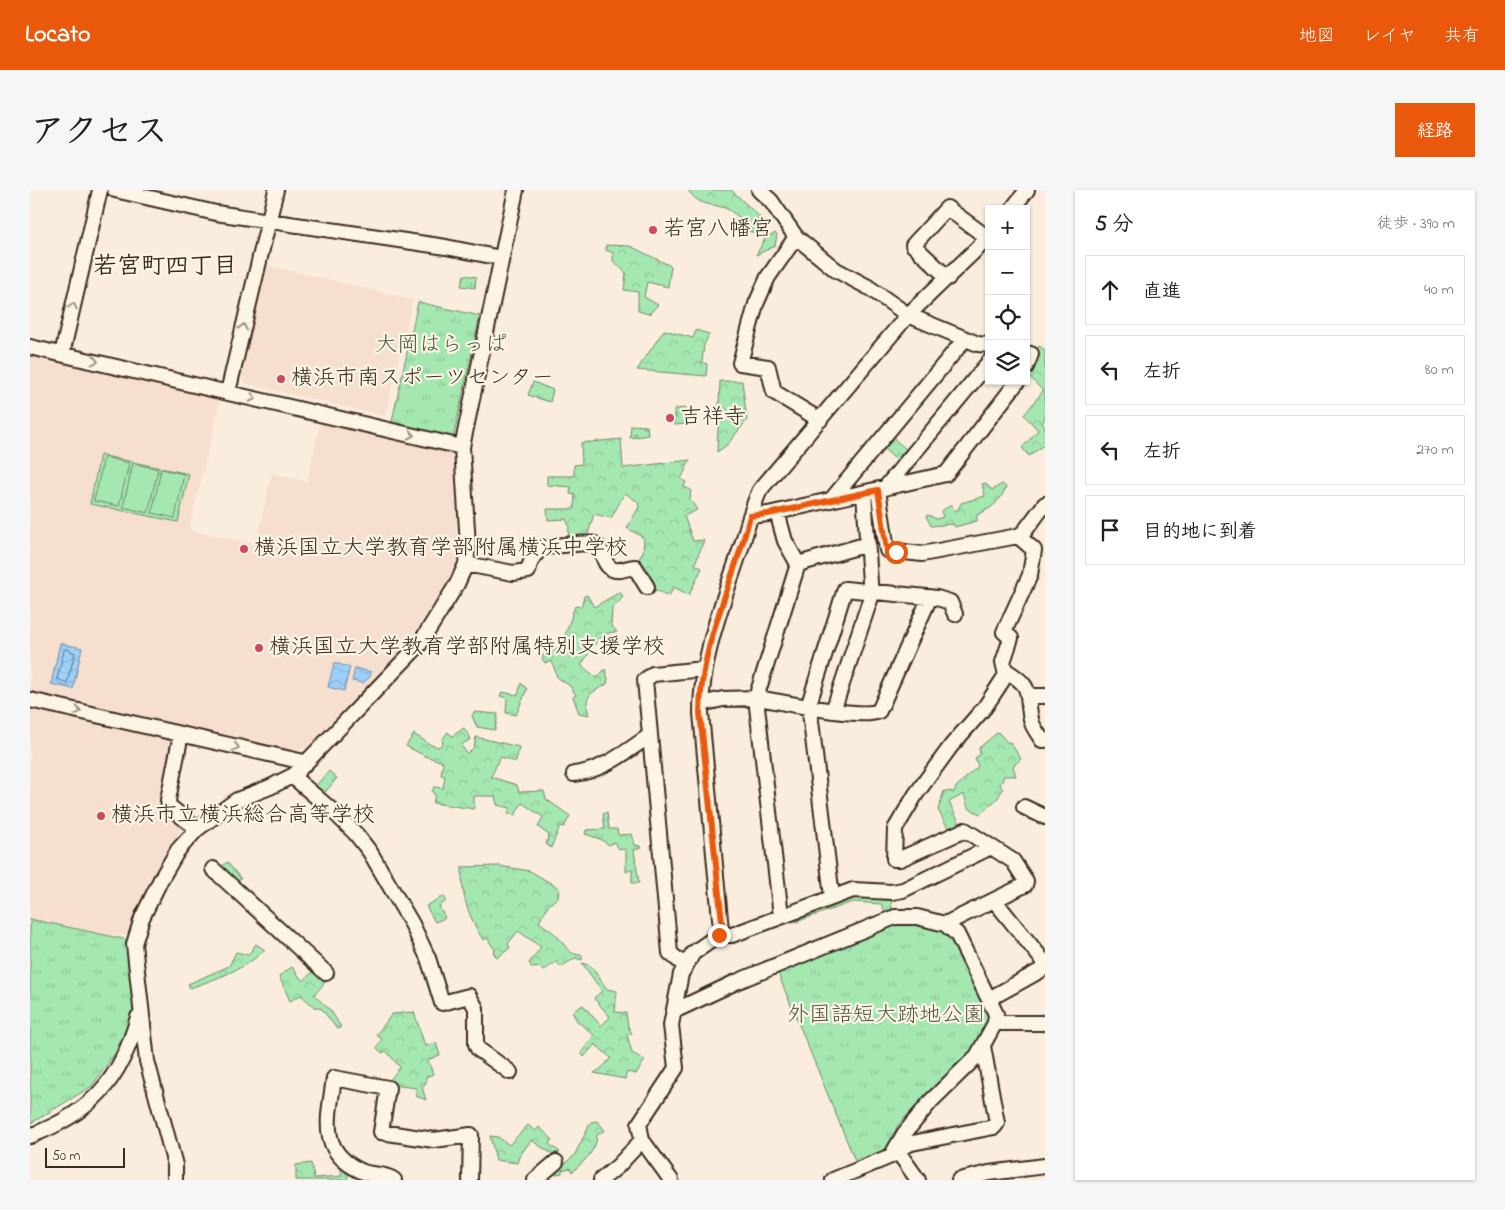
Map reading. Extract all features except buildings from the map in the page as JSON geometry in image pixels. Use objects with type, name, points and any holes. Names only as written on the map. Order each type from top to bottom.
[{"type":"street","points":[[62,354],[100,190]]},
{"type":"street","points":[[115,190],[216,213],[446,247],[501,258]]},
{"type":"street","points":[[228,392],[267,221],[276,190]]},
{"type":"street","points":[[175,1180],[176,1165],[147,1061],[134,944],[136,933],[157,887],[174,857],[197,829],[237,800],[292,776],[304,762],[338,731],[419,645],[457,584],[466,564],[468,546],[462,447],[516,190]]},
{"type":"street","points":[[759,190],[775,196],[796,237],[836,270],[868,287],[908,315],[965,339],[985,345]]},
{"type":"street","points":[[1015,205],[1027,190]]},
{"type":"street","points":[[948,278],[913,245],[947,208],[985,235]]},
{"type":"street","points":[[796,237],[768,277],[756,304],[740,363],[768,367],[777,394],[820,420]]},
{"type":"street","points":[[719,935],[722,922],[700,704],[704,669],[714,628],[750,516],[760,490],[908,315],[985,240]]},
{"type":"street","points":[[831,500],[965,339]]},
{"type":"street","points":[[30,347],[462,447]]},
{"type":"street","points":[[833,711],[871,592],[868,544],[876,490],[985,367]]},
{"type":"street","points":[[750,516],[777,512],[946,474],[1015,385]]},
{"type":"street","points":[[876,490],[887,550],[922,554],[1018,536],[1024,532],[1045,504]]},
{"type":"street","points":[[777,512],[785,541],[798,564],[756,698],[780,916]]},
{"type":"street","points":[[945,924],[1025,885],[1026,881],[1013,861],[965,830],[900,859],[894,859],[895,829],[899,822],[935,766],[986,707],[1006,675],[1003,662],[1011,638],[1004,632],[1030,575],[1034,550],[1018,536]]},
{"type":"street","points":[[466,564],[513,573],[528,571],[530,561],[542,549],[591,543],[598,547],[608,566],[619,571],[635,567],[647,586]]},
{"type":"street","points":[[798,564],[868,544]]},
{"type":"street","points":[[832,897],[809,706],[845,588],[930,597],[950,602],[955,614]]},
{"type":"street","points":[[700,704],[724,699],[756,698],[833,711],[872,715],[879,711],[930,597]]},
{"type":"street","points":[[684,965],[670,953],[645,680],[653,674],[704,669]]},
{"type":"street","points":[[1005,670],[1022,680],[1030,696],[1032,724],[1042,740],[1045,740]]},
{"type":"street","points":[[1030,696],[1045,696]]},
{"type":"street","points":[[30,700],[304,762]]},
{"type":"street","points":[[181,734],[168,806],[197,829]]},
{"type":"street","points":[[574,774],[588,773],[619,757],[649,736]]},
{"type":"street","points":[[292,776],[335,813],[356,834],[370,852],[412,924],[428,958],[442,1004],[469,996],[476,1008],[476,1044],[478,1049],[510,1072]]},
{"type":"street","points":[[1024,807],[1045,817]]},
{"type":"street","points":[[671,1180],[642,1140],[639,1124],[676,1068],[671,1025],[684,965],[692,953],[719,935],[732,935],[853,890],[892,892],[904,890],[991,847]]},
{"type":"street","points":[[213,868],[326,973]]},
{"type":"street","points":[[994,900],[1045,962]]},
{"type":"street","points":[[674,1011],[736,982],[896,917],[917,917],[945,924],[957,934],[996,1014],[995,1023],[977,1056],[931,1101],[904,1134],[891,1156],[839,1179]]},
{"type":"street","points":[[989,999],[1045,968]]},
{"type":"street","points":[[30,1136],[57,1126],[74,1116],[100,1094],[117,1070],[131,1045],[140,1009]]},
{"type":"street","points":[[995,1023],[1045,1026]]},
{"type":"street","points":[[896,1149],[912,1143],[994,1127],[996,1123],[983,1046]]},
{"type":"street","points":[[394,1180],[361,1172],[339,1157],[328,1139],[334,1078],[388,1088],[381,1132],[434,1140],[471,1135],[470,1180]]},
{"type":"street","points":[[601,1180],[618,1166],[642,1140]]},
{"type":"street","points":[[896,1149],[918,1180]]},
{"type":"street","points":[[535,1180],[556,1162]]},
{"type":"street","points":[[959,1180],[989,1173],[1045,1166]]},
{"type":"shaded area","points":[[263,264],[413,300],[385,416],[247,384],[238,369]]},
{"type":"shaded area","name":"横浜国立大学教育学部附属横浜中学校","points":[[30,352],[221,398],[189,530],[256,544],[272,473],[307,482],[321,420],[450,451],[454,456],[458,553],[450,579],[396,660],[306,748],[295,751],[30,692]]},
{"type":"shaded area","name":"横浜市立横浜総合高等学校","points":[[30,706],[175,738],[163,806],[180,825],[180,831],[128,929],[128,935],[106,936],[30,919]]},
{"type":"green space","points":[[688,190],[731,190],[760,217],[759,221],[771,236],[775,233],[777,235],[775,246],[756,255],[765,239],[758,234],[743,229],[736,232],[738,224],[744,221],[727,209],[697,200]]},
{"type":"green space","points":[[606,245],[630,246],[671,266],[668,287],[647,282],[644,297],[658,305],[649,314],[638,311],[638,292],[624,290],[626,273],[613,261],[613,253],[606,250]]},
{"type":"green space","points":[[464,275],[476,277],[475,288],[461,286]]},
{"type":"green space","name":"大岡はらっぱ","points":[[418,302],[480,316],[453,439],[391,426]]},
{"type":"green space","points":[[664,330],[693,338],[696,330],[709,334],[704,345],[702,362],[707,364],[706,376],[637,370]]},
{"type":"green space","points":[[1039,346],[1045,350],[1045,418],[1042,424],[1045,426],[1045,444],[1029,456],[1022,448],[1038,430],[1024,415],[1043,391],[1030,377]]},
{"type":"green space","points":[[720,381],[742,381],[747,420],[727,445],[717,452]]},
{"type":"green space","points":[[533,382],[553,390],[550,402],[528,395]]},
{"type":"green space","points":[[686,408],[688,424],[674,425],[674,409]]},
{"type":"green space","points":[[631,425],[647,426],[648,435],[630,438]]},
{"type":"green space","points":[[893,438],[906,449],[896,460],[884,449]]},
{"type":"green space","points":[[621,439],[623,468],[690,460],[681,479],[686,482],[684,487],[691,490],[690,499],[697,510],[684,516],[693,541],[704,540],[695,564],[702,568],[689,595],[674,587],[669,596],[653,589],[636,564],[643,552],[644,538],[627,528],[639,507],[638,502],[625,493],[611,518],[594,514],[586,540],[568,541],[569,526],[566,519],[548,520],[547,509],[574,509],[575,495],[570,494],[571,487],[547,485],[547,476],[574,476],[574,465],[582,464],[581,443]]},
{"type":"green space","points":[[100,455],[189,474],[178,522],[90,504]]},
{"type":"green space","points":[[104,457],[129,463],[119,506],[94,501]]},
{"type":"green space","points":[[133,463],[158,469],[148,513],[123,507]]},
{"type":"green space","points":[[161,469],[184,474],[175,518],[152,513]]},
{"type":"green space","points":[[985,483],[992,490],[1002,484],[1006,487],[995,504],[977,515],[977,521],[955,527],[953,524],[931,526],[926,516],[929,515],[936,519],[943,517],[941,511],[951,505],[955,511],[961,503],[985,496],[982,484]]},
{"type":"green space","points":[[620,592],[623,597],[612,609],[611,625],[617,632],[600,638],[581,665],[597,678],[605,669],[608,679],[607,684],[590,695],[587,703],[589,715],[579,713],[573,697],[576,695],[570,686],[557,677],[552,661],[545,663],[542,658],[548,645],[560,650],[575,606],[581,607],[584,596],[587,595],[594,607]]},
{"type":"green space","points":[[521,683],[527,689],[516,715],[506,713],[507,698],[500,696],[502,692],[518,695]]},
{"type":"green space","points":[[474,712],[498,714],[495,730],[477,727],[472,716]]},
{"type":"green space","points":[[464,728],[471,739],[461,745],[467,754],[474,747],[476,737],[519,747],[516,762],[500,757],[491,777],[517,785],[519,792],[544,791],[546,799],[570,816],[564,827],[560,826],[551,848],[546,844],[549,835],[538,827],[543,817],[522,803],[515,815],[508,814],[510,808],[497,805],[495,796],[474,796],[474,809],[433,803],[435,794],[432,792],[434,787],[443,788],[445,776],[441,775],[443,762],[425,756],[406,746],[414,734],[431,745],[438,747],[443,744],[442,740],[448,732],[452,736]]},
{"type":"green space","points":[[998,732],[1008,743],[1010,742],[1021,759],[1013,766],[1016,776],[1004,776],[1000,786],[1003,789],[997,799],[980,814],[968,808],[964,794],[949,802],[960,824],[948,828],[938,810],[944,791],[954,792],[956,787],[978,766],[975,758],[980,754],[979,748]]},
{"type":"green space","points":[[329,771],[337,778],[321,797],[313,789]]},
{"type":"green space","points":[[607,812],[609,829],[617,829],[618,835],[632,834],[635,845],[641,848],[634,850],[639,883],[632,883],[632,869],[626,872],[626,850],[619,849],[614,842],[609,845],[600,839],[585,834],[586,830],[605,829],[603,814]]},
{"type":"green space","points":[[227,862],[241,879],[237,882],[218,869]]},
{"type":"green space","points":[[499,866],[530,871],[559,888],[558,897],[548,906],[539,922],[556,935],[570,952],[582,955],[582,960],[575,958],[561,967],[556,962],[543,971],[540,967],[532,968],[529,963],[541,947],[518,931],[508,944],[510,948],[497,958],[493,952],[495,950],[487,938],[483,940],[466,905],[462,867]]},
{"type":"green space","points":[[854,894],[891,898],[892,910],[885,911],[881,904],[853,902],[796,922],[793,916]]},
{"type":"green space","points":[[444,896],[446,901],[439,906],[445,918],[435,922],[426,906]]},
{"type":"green space","points":[[30,919],[128,940],[133,1012],[116,1052],[92,1086],[30,1124]]},
{"type":"green space","name":"外国語短大跡地公園","points":[[894,921],[935,925],[949,935],[991,1013],[987,1027],[969,1055],[945,1076],[898,1125],[885,1151],[856,1163],[777,971]]},
{"type":"green space","points":[[256,944],[265,950],[248,963],[220,977],[190,988],[188,984],[229,966],[236,952],[248,955]]},
{"type":"green space","points":[[582,963],[591,966],[607,989],[617,991],[615,1012],[626,1013],[628,1026],[632,1034],[627,1035],[632,1053],[645,1060],[636,1074],[627,1072],[625,1079],[594,1073],[602,1068],[611,1058],[595,1044],[584,1057],[581,1053],[594,1035],[577,1021],[572,1012],[583,1005],[601,1026],[610,1017],[594,998],[602,991]]},
{"type":"green space","points":[[292,967],[303,981],[317,968],[329,978],[314,995],[331,1011],[341,1027],[337,1029],[322,1009],[314,1007],[301,995],[290,1001],[279,976]]},
{"type":"green space","points":[[414,1012],[425,1046],[436,1043],[440,1055],[428,1060],[433,1074],[426,1077],[426,1083],[422,1087],[426,1100],[416,1096],[416,1088],[393,1085],[390,1080],[400,1067],[386,1051],[382,1053],[377,1048],[382,1039],[376,1035],[392,1014]]},
{"type":"green space","points":[[597,1121],[605,1130],[597,1135],[589,1156],[572,1172],[570,1168],[562,1170],[562,1173],[551,1175],[574,1156],[591,1122]]},
{"type":"green space","points":[[528,1125],[535,1131],[539,1127],[552,1139],[549,1144],[560,1152],[552,1154],[531,1140],[517,1163],[496,1160],[490,1136],[498,1137],[509,1145]]},
{"type":"green space","points":[[311,1163],[314,1178],[342,1176],[340,1165],[349,1171],[347,1180],[296,1180],[296,1165]]},
{"type":"water","points":[[60,643],[82,648],[73,689],[51,684]]},
{"type":"water","points":[[334,663],[350,667],[344,691],[328,687]]},
{"type":"water","points":[[355,668],[371,672],[370,677],[363,683],[352,681]]},
{"type":"place","name":"若宮八幡宮","points":[[653,230]]},
{"type":"place","name":"横浜市南スポーツセンター","points":[[281,379]]},
{"type":"place","name":"吉祥寺","points":[[670,418]]},
{"type":"place","name":"横浜国立大学教育学部附属横浜中学校","points":[[244,549]]},
{"type":"place","name":"横浜国立大学教育学部附属特別支援学校","points":[[259,648]]},
{"type":"place","name":"横浜市立横浜総合高等学校","points":[[101,816]]},
{"type":"district","name":"若宮町四丁目","points":[[165,267]]},
{"type":"route","points":[[719,935],[722,922],[700,713],[701,690],[714,628],[746,534],[750,516],[768,514],[878,490],[887,550],[896,552]]}]
